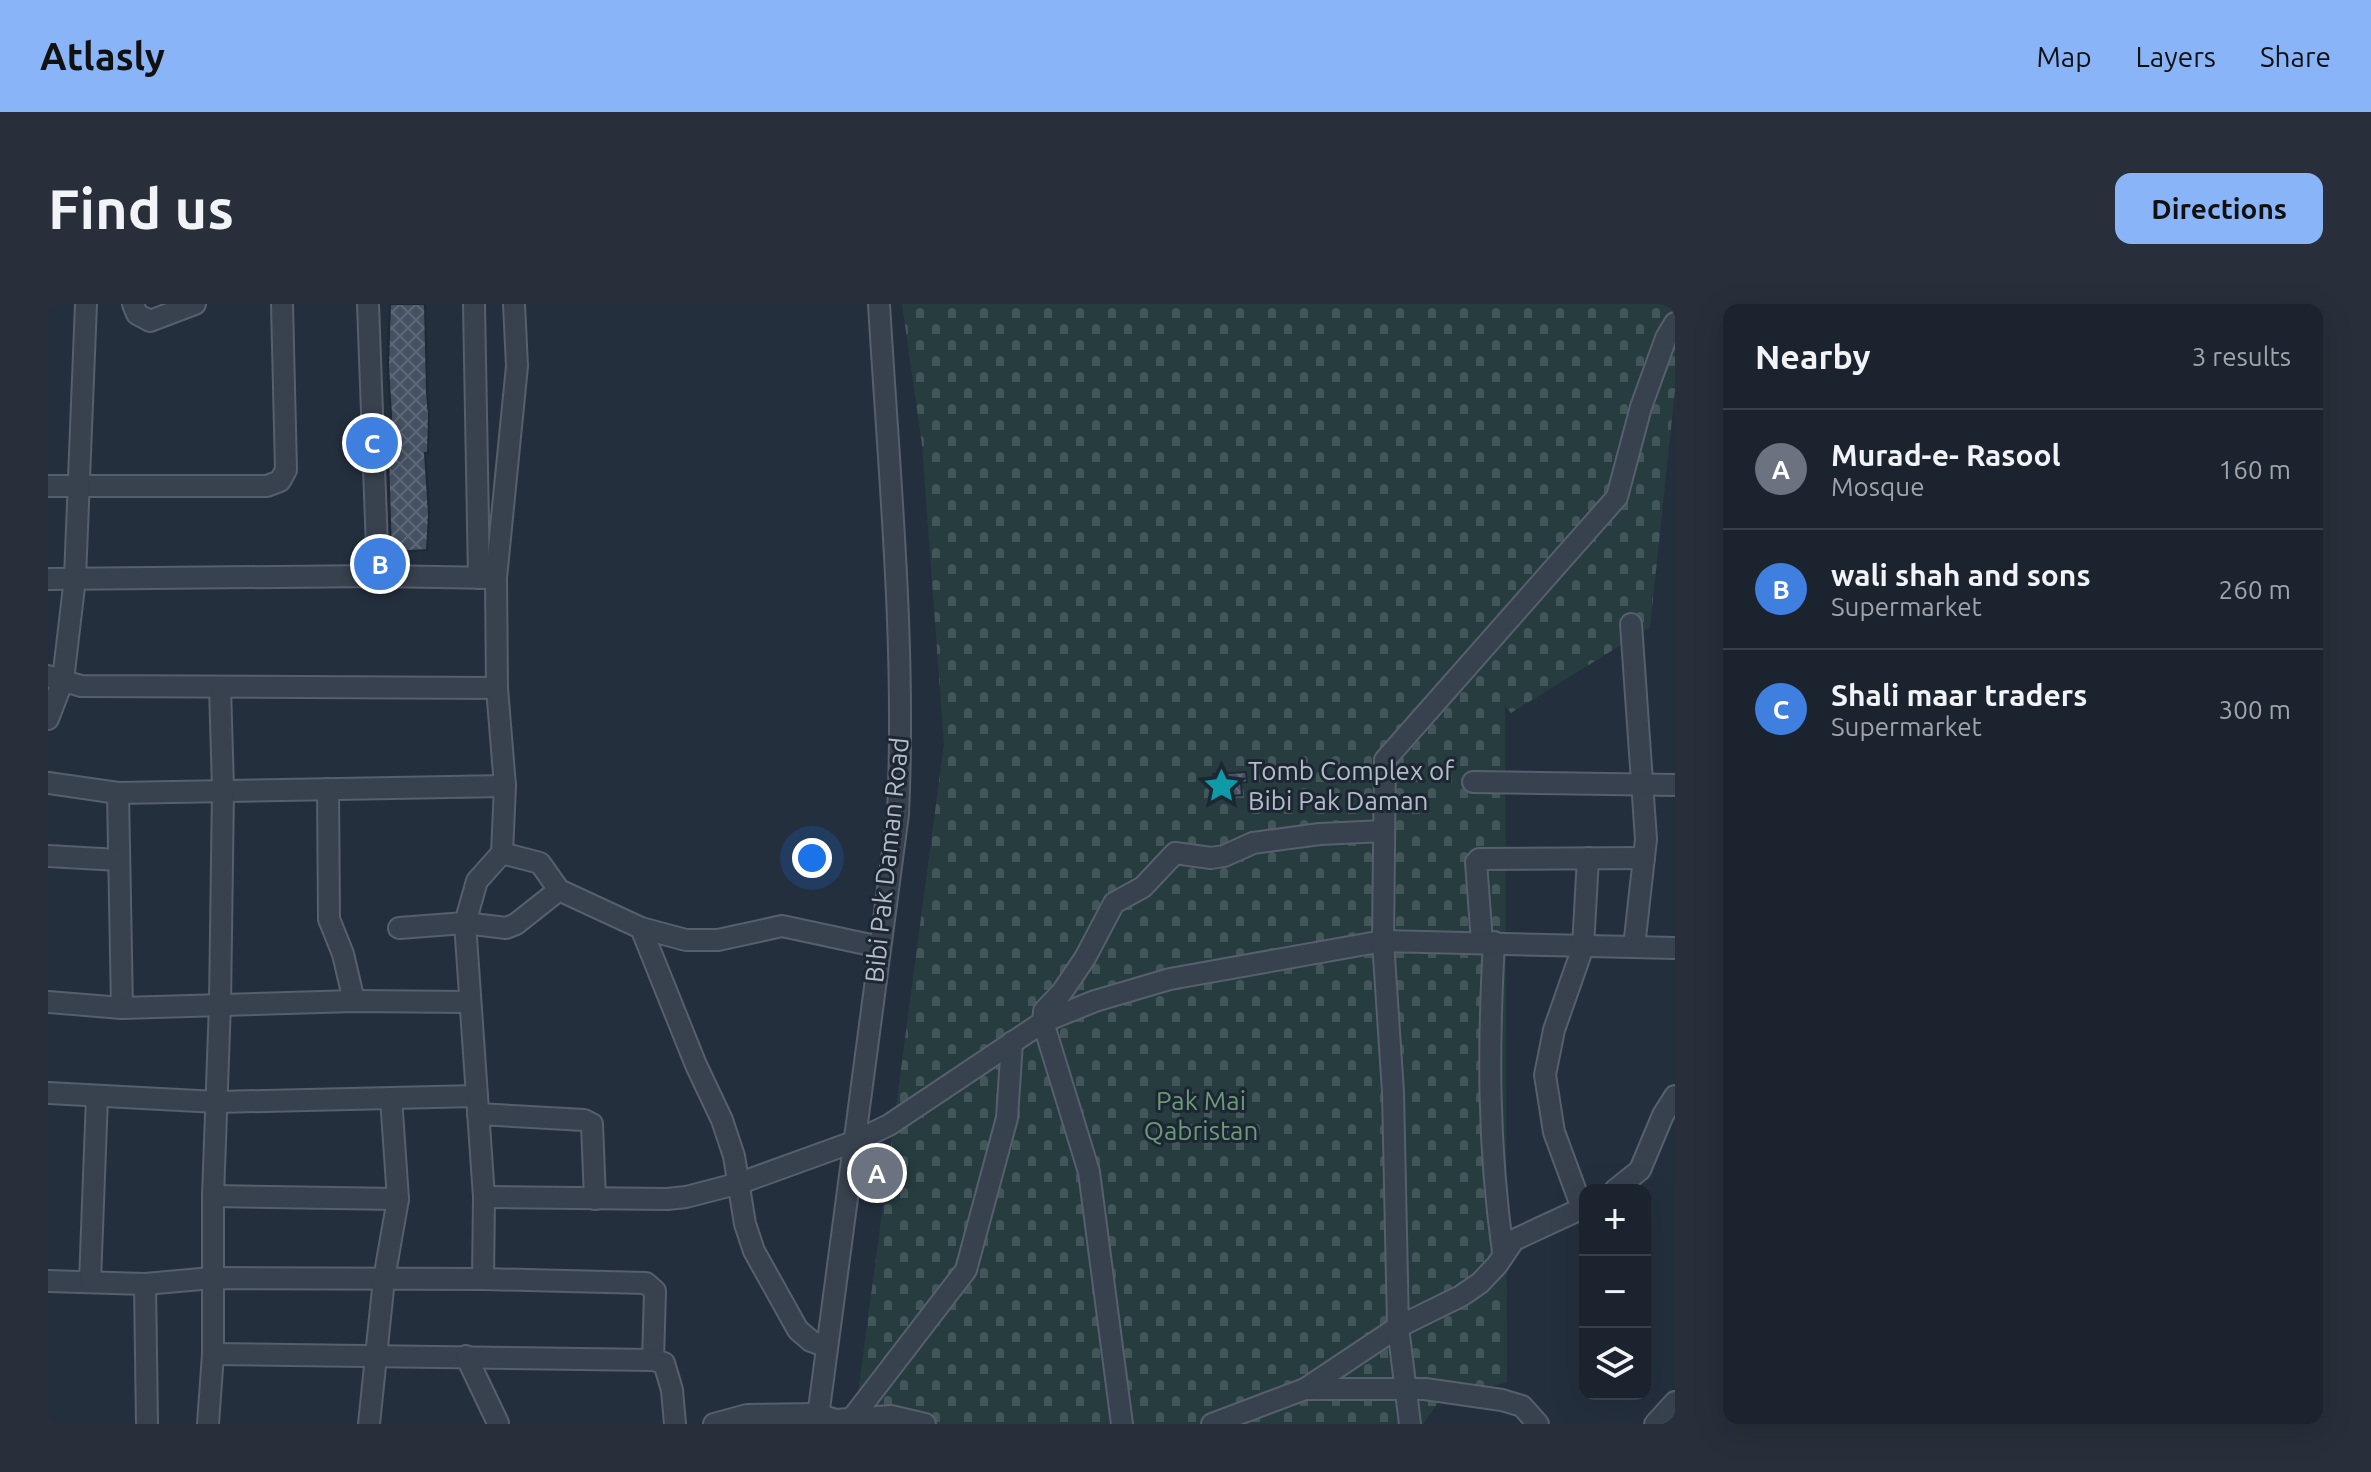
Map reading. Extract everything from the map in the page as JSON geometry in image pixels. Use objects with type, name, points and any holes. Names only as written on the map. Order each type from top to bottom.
[{"type":"street","points":[[48,719],[75,578],[86,304]]},
{"type":"street","points":[[133,304],[137,314],[150,321],[195,304]]},
{"type":"street","points":[[48,486],[267,486],[280,481],[286,470],[282,304]]},
{"type":"street","points":[[368,304],[378,576]]},
{"type":"street","points":[[474,304],[488,578],[505,786],[502,853],[477,881],[465,923],[484,1197],[483,1279]]},
{"type":"street","points":[[488,578],[517,366],[514,304]]},
{"type":"street","name":"Bibi Pak Daman Road","points":[[818,1419],[898,814],[901,730],[899,642],[879,304]]},
{"type":"street","points":[[1410,1424],[1398,1327],[1393,1092],[1383,941],[1385,760],[1617,497],[1641,407],[1666,338],[1675,323]]},
{"type":"street","points":[[48,579],[488,578]]},
{"type":"street","points":[[1631,624],[1646,839],[1634,947]]},
{"type":"street","points":[[55,678],[81,686],[497,688]]},
{"type":"street","points":[[208,1424],[213,1354],[213,1196],[220,1004],[223,789],[220,687]]},
{"type":"street","points":[[1473,782],[1675,785]]},
{"type":"street","points":[[48,783],[118,793],[505,786]]},
{"type":"street","points":[[328,789],[329,919],[343,954],[354,1001]]},
{"type":"street","points":[[118,793],[122,1008]]},
{"type":"street","points":[[1122,1424],[1089,1172],[1043,1022],[1044,1011],[1062,992],[1085,958],[1114,903],[1143,887],[1175,853],[1211,858],[1224,856],[1253,843],[1320,834],[1384,831]]},
{"type":"street","points":[[502,853],[540,863],[559,890],[641,928],[686,940],[718,940],[782,926],[880,947]]},
{"type":"street","points":[[48,856],[119,860]]},
{"type":"street","points":[[1579,1194],[1554,1132],[1545,1075],[1554,1030],[1583,947],[1588,858]]},
{"type":"street","points":[[1503,1252],[1493,1181],[1488,1057],[1488,942],[1477,860],[1644,858]]},
{"type":"street","points":[[399,928],[465,923],[506,928],[516,924],[559,890]]},
{"type":"street","points":[[641,928],[722,1120],[740,1183],[745,1224],[754,1251],[798,1330],[811,1341],[827,1347]]},
{"type":"street","points":[[484,1197],[686,1197],[740,1183],[856,1141],[900,1118],[1043,1022],[1095,1001],[1170,979],[1383,941],[1675,948]]},
{"type":"street","points":[[48,1002],[122,1008],[354,1001],[469,1002]]},
{"type":"street","points":[[850,1421],[966,1270],[1007,1118],[1012,1042]]},
{"type":"street","points":[[48,1093],[217,1102],[391,1098],[477,1105],[584,1120],[592,1124],[595,1199]]},
{"type":"street","points":[[1622,1184],[1640,1170],[1663,1115],[1675,1096]]},
{"type":"street","points":[[90,1282],[97,1097]]},
{"type":"street","points":[[369,1424],[384,1279],[398,1199],[391,1098]]},
{"type":"street","points":[[213,1196],[398,1199]]},
{"type":"street","points":[[1212,1424],[1305,1389],[1398,1327],[1461,1296],[1480,1283],[1514,1240],[1579,1209]]},
{"type":"street","points":[[48,1281],[145,1284],[212,1278],[646,1283],[652,1285],[655,1291],[653,1360]]},
{"type":"street","points":[[145,1284],[147,1424]]},
{"type":"street","points":[[213,1354],[653,1360],[664,1363],[669,1372],[675,1424]]},
{"type":"street","points":[[466,1356],[498,1423]]},
{"type":"street","points":[[1305,1389],[1405,1388],[1502,1400],[1522,1406],[1538,1424]]},
{"type":"street","points":[[1655,1424],[1675,1402]]},
{"type":"street","points":[[714,1424],[747,1415],[850,1421],[891,1416],[925,1424]]},
{"type":"green space","name":"Pak Mai Qabristan","points":[[902,304],[1675,304],[1675,390],[1650,627],[1511,713],[1505,706],[1507,1382],[1438,1403],[1423,1424],[854,1424],[944,744],[922,445]]},
{"type":"building","points":[[390,304],[425,304],[429,415],[428,453],[425,453],[429,514],[427,550],[391,552],[388,456],[391,415],[388,366]]},
{"type":"building","points":[[1246,772],[1247,782],[1241,783],[1242,795],[1215,797],[1213,774]]},
{"type":"place","name":"Shali maar traders","points":[[372,443]]},
{"type":"place","name":"wali shah and sons","points":[[380,564]]},
{"type":"place","name":"Tomb Complex of Bibi Pak Daman","points":[[1222,786]]},
{"type":"place","name":"Murad-e- Rasool","points":[[877,1173]]}]
